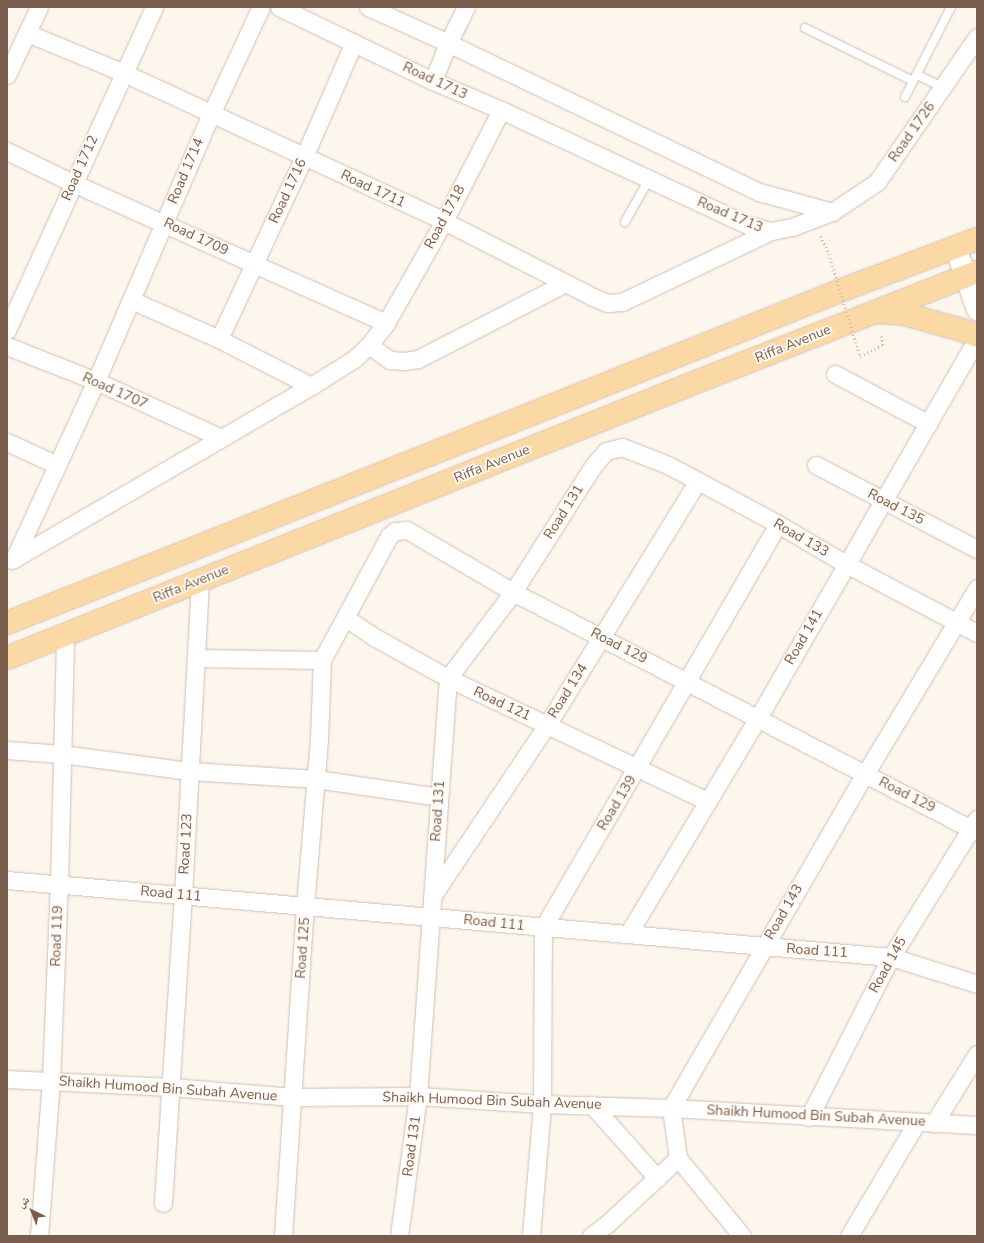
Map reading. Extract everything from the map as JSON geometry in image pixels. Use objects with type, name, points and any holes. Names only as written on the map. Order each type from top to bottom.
[{"type":"main road","points":[[7,623],[842,290],[977,238]]},
{"type":"main road","name":"Riffa Avenue","points":[[7,658],[971,274]]},
{"type":"main road","points":[[873,312],[904,314],[959,329],[977,336]]},
{"type":"street","points":[[7,75],[39,7]]},
{"type":"street","name":"Road 1712","points":[[7,330],[154,7]]},
{"type":"street","name":"Road 1714","points":[[11,561],[58,465],[96,381],[211,114],[261,7]]},
{"type":"street","name":"Road 1713","points":[[279,7],[433,81],[501,110],[748,225],[770,231],[792,227],[832,212]]},
{"type":"street","points":[[433,81],[448,43],[466,7]]},
{"type":"street","points":[[371,8],[448,43],[759,192],[832,212]]},
{"type":"street","name":"Road 1711","points":[[27,33],[124,73],[444,221],[607,303],[622,302],[770,231]]},
{"type":"street","name":"Road 1726","points":[[832,212],[877,182],[977,37]]},
{"type":"street","name":"Road 1716","points":[[219,339],[304,157],[354,42]]},
{"type":"street","name":"Road 1718","points":[[11,561],[311,386],[354,359],[369,345],[386,323],[444,221],[501,110]]},
{"type":"street","name":"Road 1709","points":[[7,150],[73,183],[386,323]]},
{"type":"street","points":[[955,247],[971,274],[977,309]]},
{"type":"street","points":[[369,345],[390,360],[404,362],[418,359],[565,283]]},
{"type":"street","points":[[131,300],[219,339],[311,386]]},
{"type":"street","name":"Road 141","points":[[628,934],[758,718],[977,339]]},
{"type":"street","name":"Road 1707","points":[[7,346],[96,381],[221,438]]},
{"type":"street","points":[[835,374],[929,424]]},
{"type":"street","points":[[7,442],[58,465]]},
{"type":"street","name":"Road 133","points":[[622,447],[668,465],[697,482],[778,524],[846,564],[977,633]]},
{"type":"street","name":"Road 131","points":[[399,1236],[418,1096],[448,678],[513,592],[593,466],[606,452],[622,447]]},
{"type":"street","name":"Road 135","points":[[816,466],[977,549]]},
{"type":"street","name":"Road 134","points":[[432,897],[547,725],[697,482]]},
{"type":"street","name":"Road 139","points":[[543,928],[638,768],[778,524]]},
{"type":"street","name":"Road 129","points":[[322,660],[389,536],[395,531],[407,530],[513,592],[865,774],[975,827]]},
{"type":"street","name":"Road 123","points":[[163,1203],[183,895],[200,580]]},
{"type":"street","name":"Road 143","points":[[671,1108],[865,774],[977,588]]},
{"type":"street","name":"Road 121","points":[[346,618],[376,638],[448,678],[707,801]]},
{"type":"street","name":"Road 119","points":[[39,1236],[51,1081],[59,885],[65,635]]},
{"type":"street","points":[[196,658],[322,660]]},
{"type":"street","name":"Road 125","points":[[283,1236],[305,906],[316,779],[322,660]]},
{"type":"street","points":[[7,750],[62,754],[190,771],[316,779],[439,797]]},
{"type":"street","name":"Road 145","points":[[809,1117],[891,957],[975,827]]},
{"type":"street","name":"Road 111","points":[[7,880],[543,928],[891,957],[977,984]]},
{"type":"street","points":[[532,1236],[542,1104],[543,928]]},
{"type":"street","points":[[934,1123],[977,1054]]},
{"type":"street","name":"Shaikh Humood Bin Subah Avenue","points":[[7,1079],[171,1087],[293,1098],[418,1096],[542,1104],[671,1108],[809,1117],[977,1125]]},
{"type":"street","points":[[592,1105],[657,1178]]},
{"type":"street","points":[[671,1108],[678,1158],[742,1236]]},
{"type":"street","points":[[849,1236],[917,1122]]},
{"type":"street","points":[[591,1236],[607,1224],[678,1158]]},
{"type":"lane","points":[[905,97],[951,7]]},
{"type":"lane","points":[[806,28],[915,78],[943,87]]},
{"type":"lane","points":[[626,222],[649,179]]},
{"type":"path","points":[[824,243],[829,254],[860,356],[883,345]]}]
